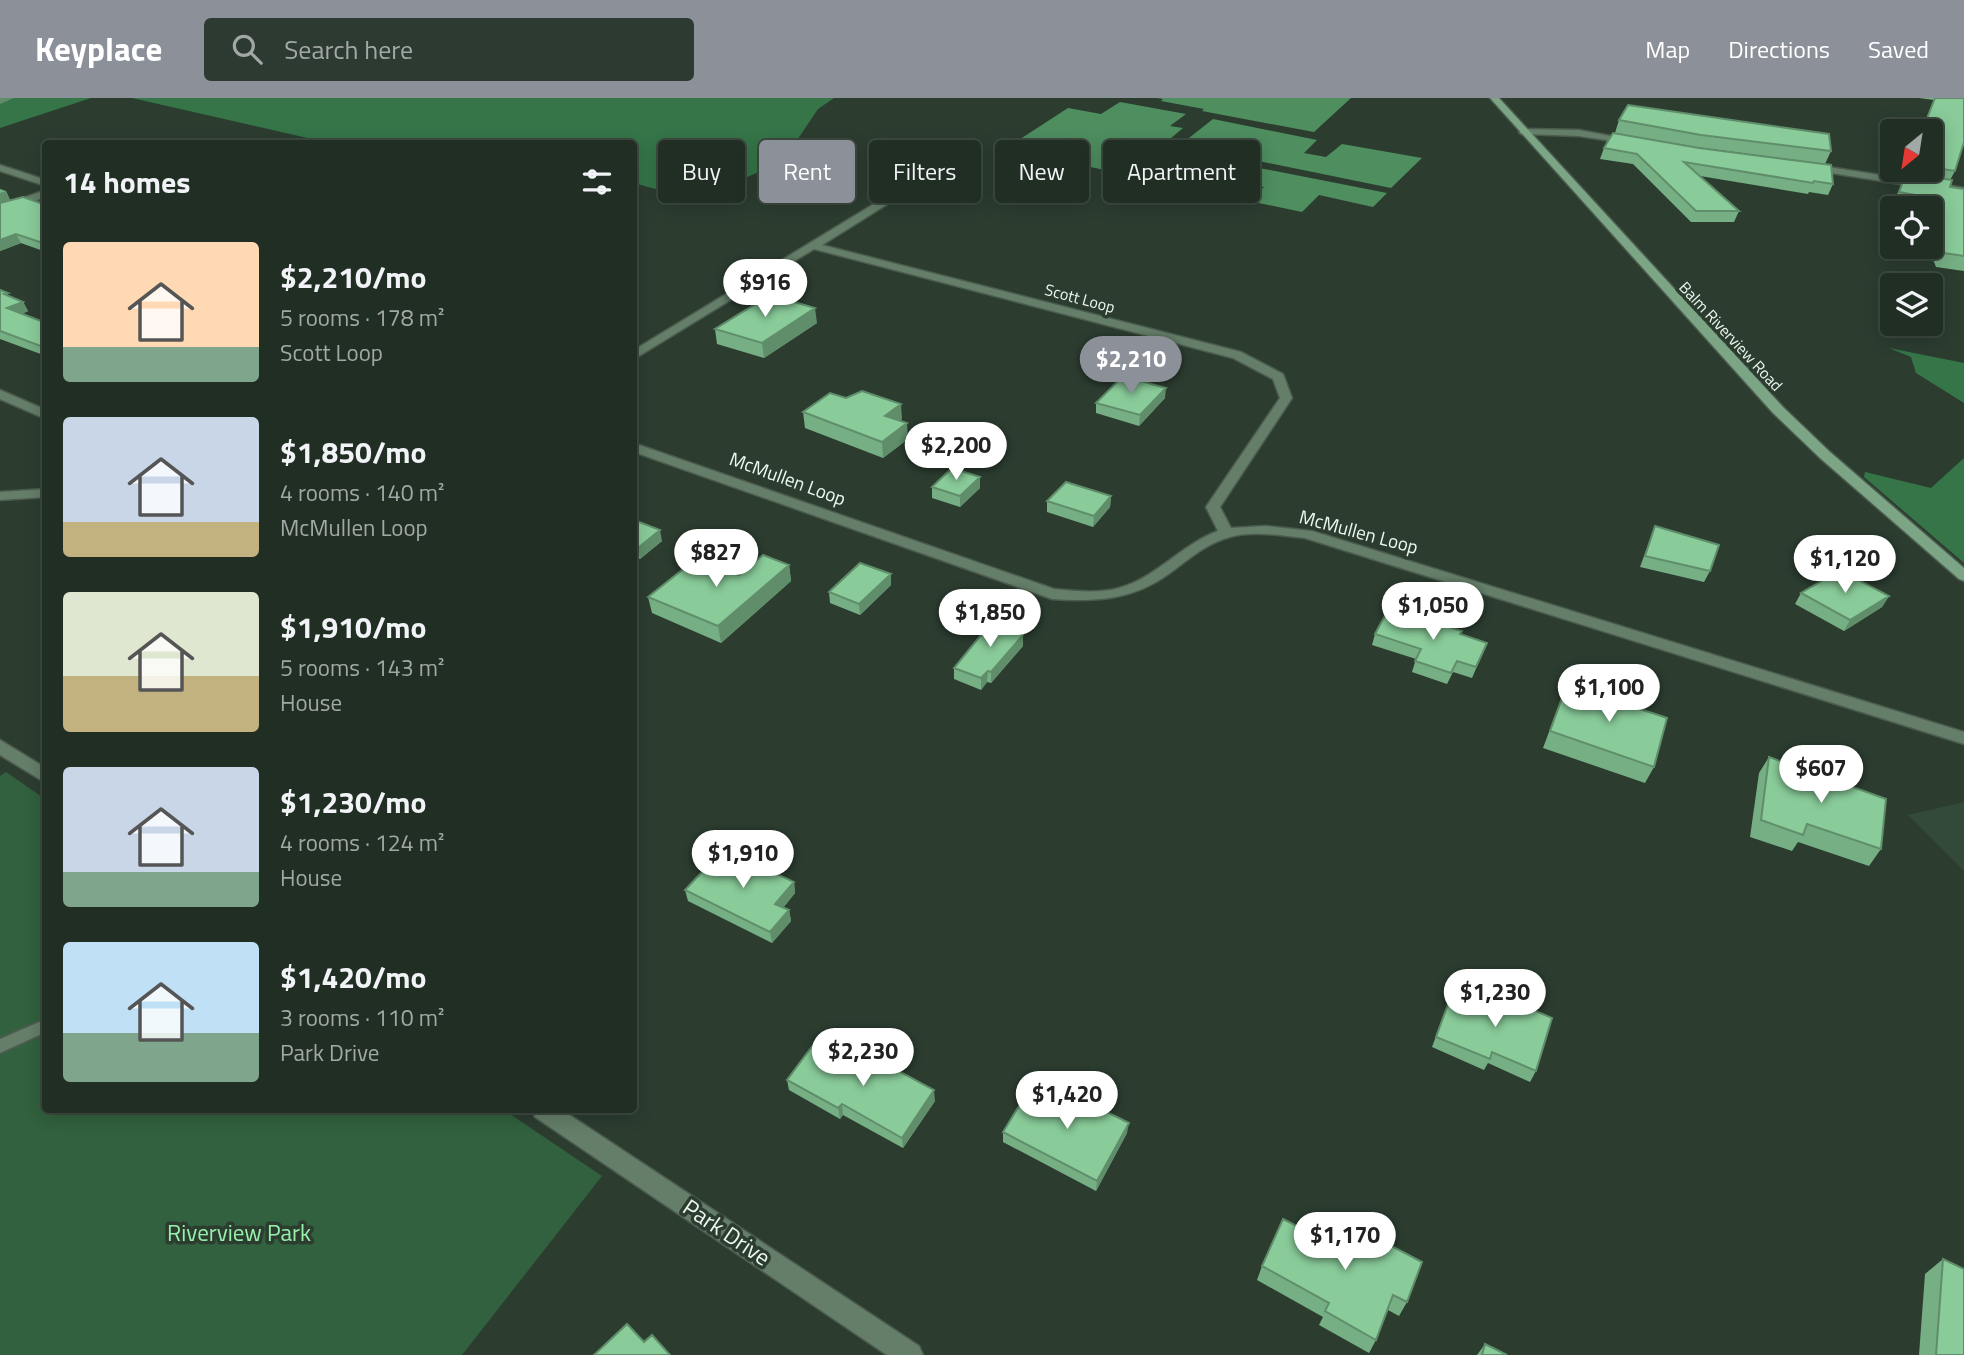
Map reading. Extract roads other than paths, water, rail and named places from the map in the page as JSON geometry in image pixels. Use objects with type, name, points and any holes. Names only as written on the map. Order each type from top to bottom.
[{"type":"main road","name":"Balm Riverview Road","points":[[1494,98],[1778,410],[1825,455],[1964,576]]},
{"type":"street","points":[[1524,132],[1579,133],[1637,142]]},
{"type":"street","points":[[1801,166],[1964,191]]},
{"type":"street","points":[[0,169],[42,182]]},
{"type":"street","points":[[0,209],[42,194]]},
{"type":"street","points":[[637,353],[883,203]]},
{"type":"street","name":"Scott Loop","points":[[814,246],[1237,355],[1279,377],[1286,398],[1213,507],[1226,533]]},
{"type":"street","points":[[0,394],[42,413]]},
{"type":"street","name":"McMullen Loop","points":[[637,449],[1052,594],[1097,597],[1133,589],[1189,550],[1226,533],[1264,530],[1307,534],[1964,738]]},
{"type":"street","points":[[0,496],[41,494]]},
{"type":"street","points":[[0,746],[42,773]]},
{"type":"street","name":"Park Drive","points":[[547,1113],[910,1355]]},
{"type":"lane","points":[[0,1046],[42,1027]]},
{"type":"park label","name":"Riverview Park","points":[[239,1232]]}]
